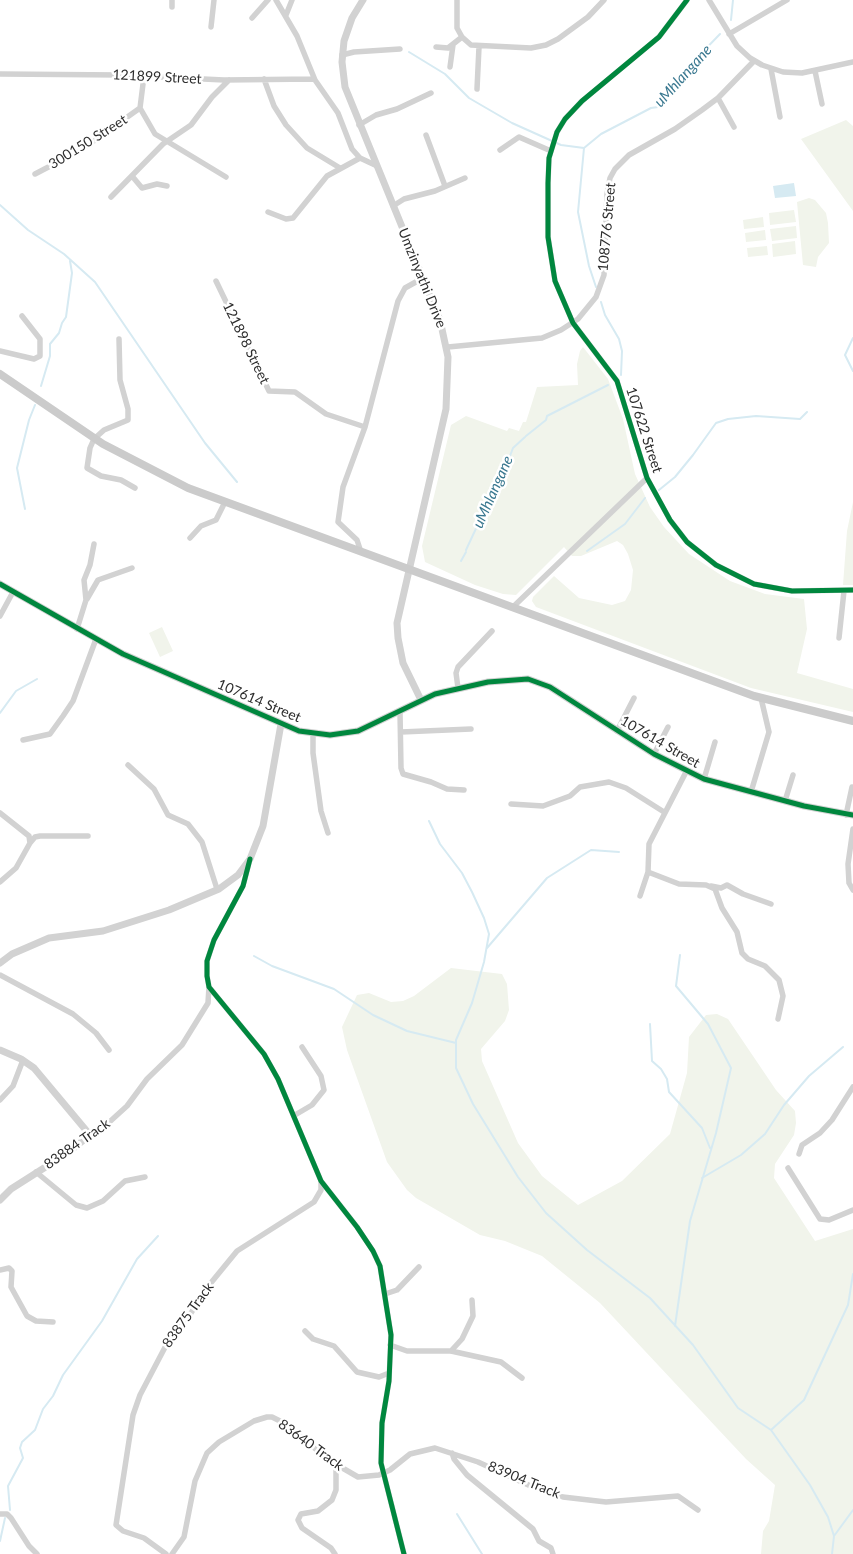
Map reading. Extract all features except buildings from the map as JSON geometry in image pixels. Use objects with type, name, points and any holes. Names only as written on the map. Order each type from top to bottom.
[{"type":"main road","points":[[0,374],[94,439],[188,488],[761,698],[853,721]]},
{"type":"street","points":[[172,0],[172,7]]},
{"type":"street","points":[[211,27],[214,0]]},
{"type":"street","points":[[252,18],[268,0]]},
{"type":"street","points":[[276,0],[298,36],[314,79],[335,108],[350,145],[360,158],[375,165]]},
{"type":"street","points":[[286,15],[292,0]]},
{"type":"street","name":"Umzinyathi Drive","points":[[363,0],[347,30],[342,54],[345,87],[375,165],[440,320],[448,347],[449,386],[446,409],[398,613],[398,638],[404,663],[421,700]]},
{"type":"street","points":[[457,0],[456,22],[462,37],[471,45],[479,47],[531,48],[546,45],[582,22],[604,0]]},
{"type":"street","name":"107622 Street","points":[[686,0],[667,29],[652,44],[570,113],[556,132],[552,148],[548,184],[549,249],[555,281],[573,324],[617,381],[647,478],[677,530],[696,551],[726,572],[754,584],[776,590],[853,590]]},
{"type":"street","points":[[709,0],[740,50],[754,61],[770,69],[789,73],[815,71],[853,62]]},
{"type":"street","points":[[729,34],[786,0]]},
{"type":"street","points":[[436,47],[448,48],[462,37]]},
{"type":"street","points":[[450,67],[454,45]]},
{"type":"street","points":[[477,89],[479,47]]},
{"type":"street","points":[[342,54],[400,49]]},
{"type":"street","name":"108776 Street","points":[[448,347],[542,338],[573,324],[591,304],[604,276],[607,194],[610,178],[615,169],[629,155],[675,129],[718,98],[754,61]]},
{"type":"street","points":[[770,69],[780,117]]},
{"type":"street","points":[[815,71],[822,104]]},
{"type":"street","name":"121899 Street","points":[[0,74],[144,76],[229,80],[264,78],[314,79]]},
{"type":"street","points":[[144,76],[140,108],[155,134],[226,177]]},
{"type":"street","points":[[264,78],[274,106],[286,125],[307,148],[340,168]]},
{"type":"street","points":[[112,197],[167,141],[191,125],[212,97],[229,80]]},
{"type":"street","points":[[359,125],[376,115],[397,109],[431,93]]},
{"type":"street","points":[[718,98],[734,127]]},
{"type":"street","name":"300150 Street","points":[[35,174],[81,150],[140,108]]},
{"type":"street","points":[[426,134],[445,186]]},
{"type":"street","points":[[500,150],[519,137],[552,148]]},
{"type":"street","points":[[268,212],[286,219],[293,218],[324,179],[360,158]]},
{"type":"street","points":[[132,176],[142,188],[157,184],[167,186]]},
{"type":"street","points":[[393,206],[404,199],[465,178]]},
{"type":"street","points":[[361,552],[357,540],[341,526],[338,520],[346,476],[365,428],[398,301],[405,288],[422,278]]},
{"type":"street","name":"121898 Street","points":[[216,281],[268,390],[273,392],[295,392],[326,414],[365,428]]},
{"type":"street","points":[[0,350],[34,359],[40,356],[40,339],[22,316]]},
{"type":"street","points":[[119,339],[120,380],[128,409],[128,420],[104,430],[94,439],[89,451],[88,469],[101,476],[121,480],[136,488]]},
{"type":"street","points":[[514,606],[647,478]]},
{"type":"street","points":[[190,538],[202,526],[216,520],[225,502]]},
{"type":"street","points":[[86,600],[84,580],[90,565],[94,544]]},
{"type":"street","points":[[76,629],[86,600],[98,580],[132,568]]},
{"type":"street","name":"107614 Street","points":[[0,584],[76,629],[155,668],[281,724],[313,734],[330,735],[358,731],[421,700],[458,688],[506,679],[535,680],[557,691],[654,754],[686,772],[704,779],[785,801],[850,815],[852,787]]},
{"type":"street","points":[[838,638],[844,591]]},
{"type":"street","points":[[0,616],[13,592]]},
{"type":"street","points":[[458,688],[456,673],[458,667],[492,631]]},
{"type":"street","points":[[23,740],[50,734],[73,700],[96,639]]},
{"type":"street","name":"107614 Street","points":[[617,731],[634,698]]},
{"type":"street","points":[[751,792],[769,732],[761,698]]},
{"type":"street","points":[[400,712],[400,768],[403,774],[447,789],[464,790]]},
{"type":"street","points":[[0,963],[18,951],[48,938],[103,931],[134,923],[217,889],[238,875],[250,859],[263,826],[281,724]]},
{"type":"street","name":"107614 Street","points":[[654,754],[668,727]]},
{"type":"street","points":[[401,732],[472,729]]},
{"type":"street","points":[[313,734],[313,752],[320,811],[328,833]]},
{"type":"street","name":"107614 Street","points":[[704,779],[716,742]]},
{"type":"street","points":[[128,766],[154,789],[168,815],[188,824],[202,842],[217,889]]},
{"type":"street","points":[[640,896],[648,872],[649,844],[686,772]]},
{"type":"street","points":[[785,801],[793,775]]},
{"type":"street","points":[[511,804],[543,806],[570,796],[580,787],[609,782],[626,788],[664,812]]},
{"type":"street","points":[[0,813],[28,836],[30,843]]},
{"type":"street","points":[[853,829],[848,864],[849,883],[853,890]]},
{"type":"street","points":[[0,882],[16,868],[35,837],[88,836]]},
{"type":"street","name":"83884 Track","points":[[145,1177],[125,1181],[102,1201],[87,1208],[76,1205],[36,1172],[66,1154],[105,1126],[127,1106],[147,1079],[182,1045],[208,1003],[209,987],[206,968],[209,953],[247,875],[250,859]]},
{"type":"street","points":[[648,872],[679,884],[721,888],[726,885],[743,894],[771,904]]},
{"type":"street","points":[[710,886],[715,889],[722,908],[737,932],[742,953],[748,959],[765,966],[779,980],[783,996],[778,1019]]},
{"type":"street","points":[[0,975],[72,1014],[96,1033],[108,1050]]},
{"type":"street","points":[[209,987],[264,1054],[295,1116],[321,1181],[373,1251],[380,1266],[390,1345],[389,1373],[380,1444],[383,1473],[404,1554]]},
{"type":"street","points":[[295,1116],[312,1105],[324,1090],[321,1076],[302,1047]]},
{"type":"street","points":[[0,1050],[23,1060],[34,1068],[53,1088],[90,1135]]},
{"type":"street","points":[[0,1100],[13,1086],[23,1060]]},
{"type":"street","points":[[799,1154],[802,1146],[820,1133],[832,1120],[853,1088]]},
{"type":"street","points":[[788,1168],[820,1219],[828,1220],[853,1210]]},
{"type":"street","points":[[0,1200],[36,1172]]},
{"type":"street","name":"83875 Track","points":[[166,1554],[144,1538],[123,1531],[116,1525],[133,1415],[140,1395],[172,1334],[191,1313],[234,1255],[247,1243],[314,1202],[321,1190],[321,1181]]},
{"type":"street","points":[[385,1294],[397,1290],[420,1267]]},
{"type":"street","points":[[0,1270],[9,1268],[12,1271],[11,1287],[26,1316],[36,1321],[53,1322]]},
{"type":"street","points":[[452,1351],[462,1339],[473,1316],[472,1300]]},
{"type":"street","points":[[305,1331],[313,1339],[334,1346],[357,1372],[379,1377],[389,1373]]},
{"type":"street","points":[[390,1345],[407,1351],[452,1351],[504,1362],[522,1378]]},
{"type":"street","name":"83640 Track","points":[[172,1554],[184,1537],[195,1481],[207,1453],[220,1442],[254,1421],[272,1417],[288,1425],[336,1465],[358,1477],[368,1478],[383,1473]]},
{"type":"street","name":"83904 Track","points":[[383,1473],[410,1454],[435,1448],[490,1467],[548,1493],[563,1497],[606,1502],[678,1496],[698,1510]]},
{"type":"street","points":[[452,1453],[454,1459],[467,1475],[533,1529],[540,1541],[551,1548],[553,1554]]},
{"type":"street","points":[[335,1554],[331,1548],[302,1528],[298,1520],[301,1514],[318,1511],[332,1500],[336,1490],[336,1465]]},
{"type":"street","points":[[0,1514],[6,1514],[11,1518],[29,1546],[37,1554]]},
{"type":"shaded area","points":[[846,120],[853,126],[853,211],[801,139]]},
{"type":"shaded area","points":[[794,183],[796,196],[775,198],[773,186]]},
{"type":"shaded area","points":[[809,198],[815,200],[826,213],[828,223],[829,243],[818,257],[816,267],[803,265],[797,202]]},
{"type":"shaded area","points":[[794,210],[796,222],[770,225],[769,213]]},
{"type":"shaded area","points":[[763,217],[764,227],[744,229],[743,220]]},
{"type":"shaded area","points":[[796,226],[797,238],[772,241],[770,229]]},
{"type":"shaded area","points":[[765,230],[766,240],[746,242],[745,233]]},
{"type":"shaded area","points":[[795,241],[796,254],[773,257],[772,244]]},
{"type":"shaded area","points":[[767,246],[768,255],[748,257],[747,248]]},
{"type":"shaded area","points":[[583,347],[608,379],[623,419],[635,474],[650,507],[664,527],[689,554],[730,581],[765,594],[804,599],[807,629],[797,673],[853,689],[853,712],[751,688],[536,607],[532,601],[533,597],[554,576],[579,598],[612,605],[625,601],[631,590],[633,570],[628,554],[623,545],[617,541],[581,556],[572,556],[564,547],[516,595],[503,594],[475,585],[425,562],[422,546],[451,425],[466,416],[507,431],[509,428],[519,431],[523,422],[526,422],[537,387],[578,385],[577,364]]},
{"type":"shaded area","points":[[853,502],[853,585],[843,585],[847,531]]},
{"type":"shaded area","points":[[162,627],[173,651],[160,657],[149,633]]},
{"type":"shaded area","points":[[451,968],[502,974],[507,984],[509,1010],[505,1021],[481,1049],[482,1061],[518,1143],[542,1176],[578,1205],[622,1181],[670,1134],[687,1073],[689,1037],[706,1015],[717,1014],[728,1019],[776,1090],[795,1111],[794,1135],[775,1164],[774,1178],[815,1241],[853,1229],[853,1554],[761,1554],[763,1531],[769,1521],[775,1485],[746,1459],[600,1303],[542,1256],[505,1241],[480,1235],[416,1198],[407,1190],[387,1162],[347,1050],[342,1027],[357,995],[369,993],[391,1002],[403,1001],[414,996]]},
{"type":"waterway","name":"uMhlangane","points":[[731,20],[733,0]]},
{"type":"waterway","name":"uMhlangane","points":[[596,287],[589,266],[578,212],[584,148],[601,134],[651,108],[658,107],[681,82],[692,63],[720,34]]},
{"type":"waterway","points":[[409,52],[445,74],[469,98],[512,123],[561,145],[584,148]]},
{"type":"waterway","points":[[0,205],[28,230],[64,254],[95,282],[205,443],[237,482]]},
{"type":"waterway","points":[[41,386],[50,356],[50,344],[59,333],[66,317],[72,273],[70,261]]},
{"type":"waterway","name":"uMhlangane","points":[[601,302],[605,315],[619,339],[622,351],[621,375]]},
{"type":"waterway","points":[[853,338],[845,355],[853,371]]},
{"type":"waterway","name":"uMhlangane","points":[[526,436],[546,420],[547,416],[608,385]]},
{"type":"waterway","points":[[25,509],[17,468],[29,420],[35,405]]},
{"type":"waterway","points":[[659,490],[675,477],[716,423],[728,419],[756,416],[800,419],[807,412]]},
{"type":"waterway","name":"uMhlangane","points":[[466,550],[486,507],[496,493],[513,448],[525,437]]},
{"type":"waterway","points":[[587,551],[625,524],[645,498]]},
{"type":"waterway","name":"uMhlangane","points":[[461,561],[466,552]]},
{"type":"waterway","points":[[0,713],[16,691],[37,679]]},
{"type":"waterway","points":[[429,821],[440,844],[462,873],[484,918],[489,934],[484,962],[472,1003],[456,1040],[456,1068],[473,1104],[518,1177],[546,1213],[587,1250],[650,1298],[693,1345],[738,1408],[771,1430],[810,1485],[828,1517],[834,1536],[832,1554]]},
{"type":"waterway","points":[[487,948],[547,878],[591,850],[619,852]]},
{"type":"waterway","points":[[675,1326],[690,1221],[716,1133],[731,1068],[708,1024],[676,986],[680,955]]},
{"type":"waterway","points":[[254,956],[272,966],[334,989],[373,1015],[407,1031],[456,1043]]},
{"type":"waterway","points":[[650,1024],[652,1061],[661,1069],[667,1079],[669,1092],[702,1128],[710,1148]]},
{"type":"waterway","points":[[702,1178],[741,1155],[765,1134],[784,1105],[809,1076],[843,1047]]},
{"type":"waterway","points":[[10,1510],[8,1486],[23,1458],[20,1448],[22,1442],[35,1430],[43,1409],[53,1396],[63,1375],[102,1321],[137,1259],[158,1236]]},
{"type":"waterway","points":[[771,1430],[804,1400],[848,1305],[853,1274]]},
{"type":"waterway","points":[[834,1536],[853,1510]]},
{"type":"waterway","points":[[457,1514],[482,1554]]},
{"type":"waterway","points":[[0,1541],[5,1518]]},
{"type":"cycle path","points":[[687,0],[659,37],[582,101],[565,119],[557,132],[549,158],[548,183],[548,237],[555,281],[573,323],[617,381],[647,478],[670,520],[687,542],[716,565],[754,584],[792,591],[853,590]]},
{"type":"cycle path","points":[[0,584],[123,654],[299,731],[330,735],[358,731],[435,694],[488,682],[528,679],[550,687],[654,754],[704,779],[804,806],[853,815]]},
{"type":"cycle path","points":[[250,859],[243,886],[214,940],[207,961],[209,987],[264,1054],[278,1079],[321,1181],[357,1227],[373,1251],[380,1266],[391,1335],[389,1381],[382,1423],[381,1463],[404,1554]]}]
